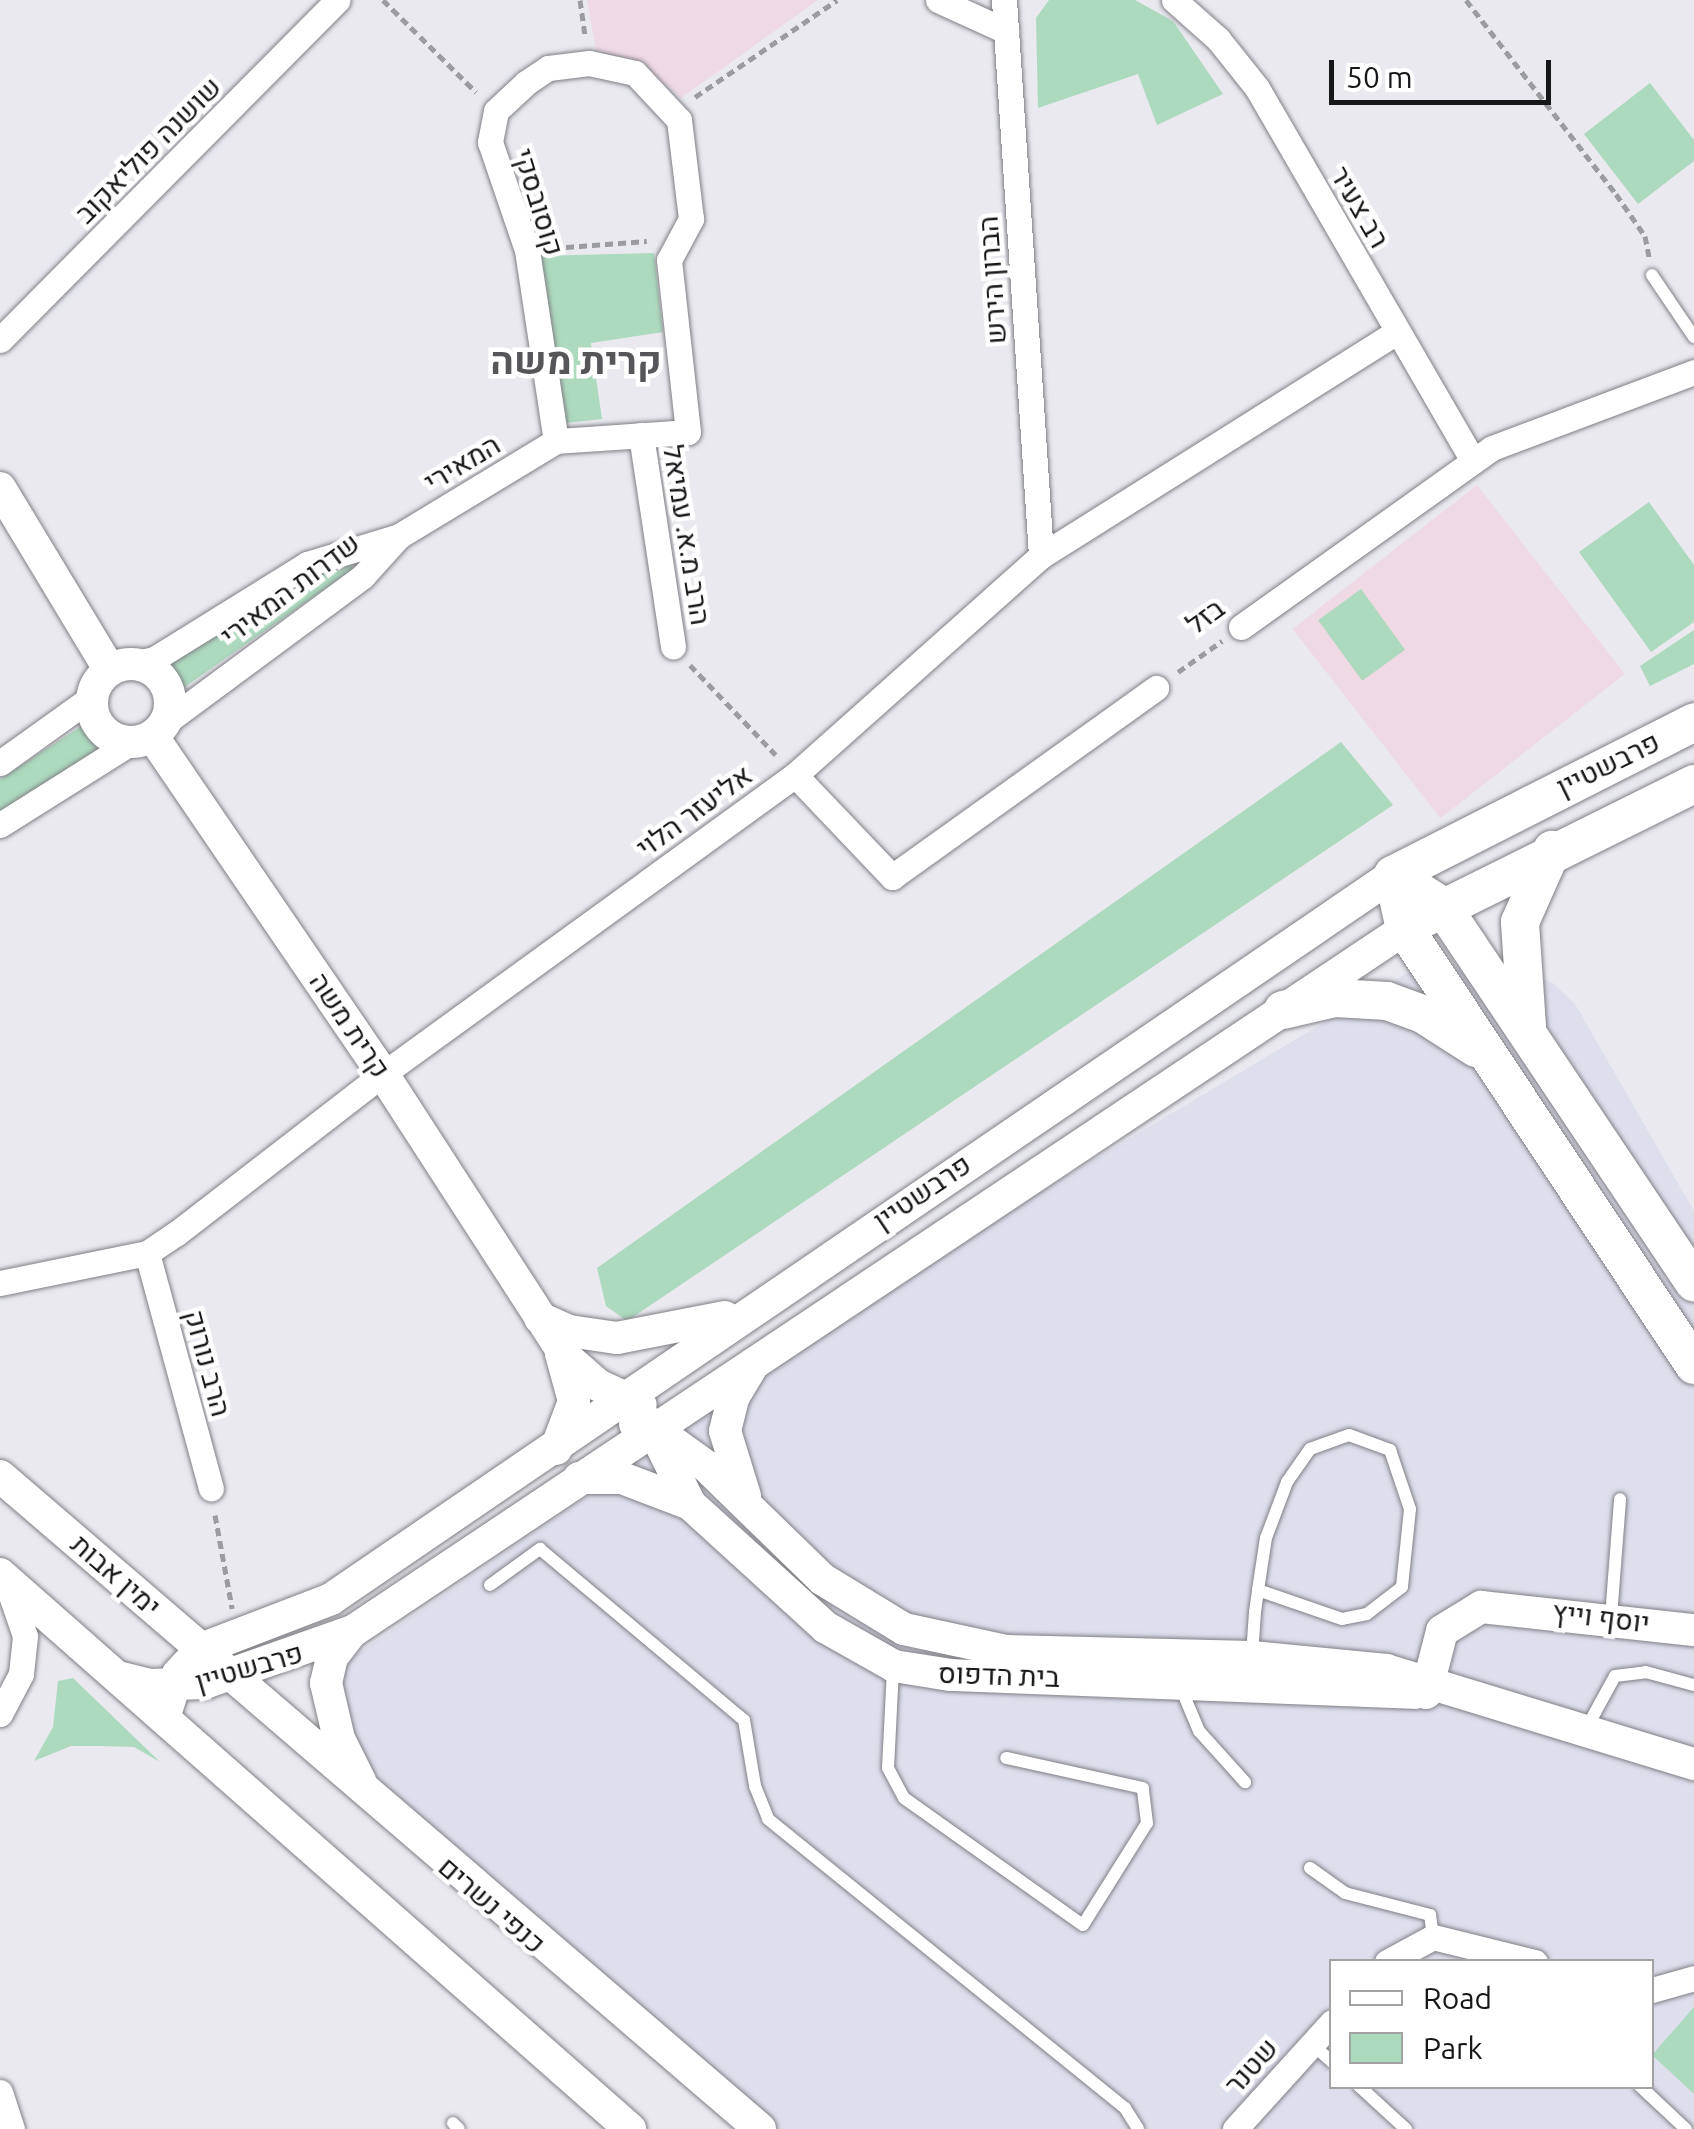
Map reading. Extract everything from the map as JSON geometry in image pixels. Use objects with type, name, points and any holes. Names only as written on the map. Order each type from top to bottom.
[{"type":"main road","name":"פרבשטיין","points":[[1394,876],[1694,722]]},
{"type":"main road","name":"פרבשטיין","points":[[1405,929],[1552,850],[1694,784]]},
{"type":"main road","points":[[1529,1038],[1520,922],[1534,879],[1552,850]]},
{"type":"main road","points":[[1394,876],[1442,906],[1694,1282]]},
{"type":"main road","points":[[1394,876],[1405,929],[1694,1365]]},
{"type":"main road","points":[[1283,1010],[1335,998],[1387,1001],[1446,1026],[1498,1066]]},
{"type":"street","name":"שושנה פוליאקוב","points":[[0,340],[338,0]]},
{"type":"street","points":[[938,0],[1006,31]]},
{"type":"street","name":"הברון הירש","points":[[1004,0],[1041,556]]},
{"type":"street","name":"רב צעיר","points":[[1174,0],[1218,39],[1257,88],[1473,461]]},
{"type":"street","points":[[496,111],[548,68],[589,63],[636,73],[673,112],[691,219],[669,260],[688,432],[556,441]]},
{"type":"street","name":"קוסובסקי","points":[[496,111],[490,142],[527,250],[556,441]]},
{"type":"street","name":"אליעזר הלוי","points":[[0,1283],[146,1253],[384,1074],[795,776],[1041,556],[1396,332]]},
{"type":"street","name":"בזל","points":[[1241,627],[1473,461],[1527,431],[1694,372]]},
{"type":"street","name":"הרב מ.א. עמיאל","points":[[641,434],[673,647]]},
{"type":"street","name":"המאירי","points":[[399,536],[556,441]]},
{"type":"street","points":[[0,488],[111,677],[106,734],[150,734],[165,683],[111,677]]},
{"type":"street","name":"שדרות המאירי","points":[[0,764],[111,677],[154,659],[307,564],[399,536]]},
{"type":"street","name":"שדרות המאירי","points":[[0,825],[150,734],[363,576],[399,536]]},
{"type":"street","points":[[795,776],[892,877],[1156,688]]},
{"type":"street","name":"קרית משה","points":[[150,734],[384,1074],[549,1332],[590,1380],[640,1413]]},
{"type":"street","name":"פרבשטיין","points":[[168,1702],[230,1674],[353,1631],[579,1478],[640,1413],[658,1375],[746,1311],[1394,876]]},
{"type":"street","name":"פרבשטיין","points":[[168,1702],[201,1648],[324,1604],[556,1450],[759,1355],[1405,929]]},
{"type":"street","name":"הרב נורוק","points":[[146,1253],[210,1488]]},
{"type":"street","points":[[556,1450],[574,1402],[549,1332],[617,1338],[746,1311]]},
{"type":"street","points":[[759,1355],[733,1398],[724,1431],[733,1470],[760,1522]]},
{"type":"street","name":"בית הדפוס","points":[[640,1413],[690,1504],[825,1627],[894,1666],[951,1675],[1435,1688]]},
{"type":"street","name":"בית הדפוס","points":[[640,1413],[706,1466],[760,1522],[861,1608],[932,1636],[1006,1651],[1252,1656],[1354,1665],[1586,1729],[1694,1764]]},
{"type":"street","name":"ימין אבות","points":[[0,1476],[230,1674]]},
{"type":"street","points":[[579,1478],[622,1478],[690,1504]]},
{"type":"street","points":[[1,1575],[118,1677],[168,1702],[630,2129]]},
{"type":"street","points":[[0,1714],[21,1674],[26,1636],[1,1575]]},
{"type":"street","name":"יוסף וייץ","points":[[1435,1688],[1469,1626],[1508,1606],[1694,1630]]},
{"type":"street","points":[[353,1631],[332,1657],[327,1692],[346,1755],[377,1805]]},
{"type":"street","name":"כנפי נשרים","points":[[230,1674],[377,1805],[760,2129]]},
{"type":"street","points":[[1392,1959],[1434,1937],[1502,1957]]},
{"type":"street","points":[[1654,1989],[1694,1978]]},
{"type":"street","name":"שטנר","points":[[1235,2129],[1329,2025]]},
{"type":"street","points":[[0,2092],[12,2129]]},
{"type":"lane","points":[[1652,275],[1694,338]]},
{"type":"lane","points":[[1252,1656],[1258,1590],[1266,1538],[1287,1482],[1310,1449],[1349,1435],[1390,1450],[1410,1509],[1402,1587],[1367,1614],[1342,1618],[1258,1590]]},
{"type":"lane","points":[[1612,1617],[1620,1498]]},
{"type":"lane","points":[[490,1585],[540,1548],[744,1720],[755,1786],[768,1818],[1126,2108],[1138,2129]]},
{"type":"lane","points":[[894,1666],[888,1768],[904,1798],[1083,1924],[1147,1823],[1142,1788],[1006,1758]]},
{"type":"lane","points":[[1586,1729],[1615,1676],[1646,1672],[1694,1686]]},
{"type":"lane","points":[[1178,1680],[1199,1730],[1245,1782]]},
{"type":"lane","points":[[1310,1868],[1345,1893],[1430,1915],[1434,1937]]},
{"type":"lane","name":"שטנר","points":[[1312,2044],[1329,2059]]},
{"type":"lane","points":[[1362,2089],[1406,2129]]},
{"type":"lane","points":[[1643,2089],[1686,2129]]},
{"type":"path","points":[[383,0],[496,111]]},
{"type":"path","points":[[580,0],[589,63]]},
{"type":"path","points":[[673,112],[837,0]]},
{"type":"path","points":[[1466,0],[1645,236],[1652,275]]},
{"type":"path","points":[[527,250],[680,239]]},
{"type":"path","name":"בזל","points":[[1156,688],[1241,627]]},
{"type":"path","name":"הרב מ.א. עמיאל","points":[[673,647],[795,776]]},
{"type":"path","points":[[210,1488],[237,1635]]},
{"type":"shaded area","points":[[587,0],[818,0],[681,98],[641,66],[596,50]]},
{"type":"shaded area","points":[[1477,485],[1625,674],[1440,818],[1293,629]]},
{"type":"shaded area","points":[[1414,969],[1511,969],[1553,983],[1575,1004],[1694,1211],[1694,2129],[739,2129],[389,1821],[326,1675],[981,1227]]},
{"type":"green space","points":[[1049,0],[1135,0],[1173,21],[1223,94],[1157,125],[1138,74],[1038,108],[1036,18]]},
{"type":"green space","points":[[1650,83],[1694,140],[1694,161],[1638,204],[1584,134]]},
{"type":"green space","points":[[654,253],[663,332],[591,343],[602,419],[566,423],[538,256]]},
{"type":"green space","points":[[1649,502],[1694,565],[1694,622],[1651,652],[1579,552]]},
{"type":"green space","points":[[351,559],[353,569],[179,691],[166,664],[307,575]]},
{"type":"green space","points":[[1361,589],[1405,650],[1362,681],[1318,620]]},
{"type":"green space","points":[[1694,630],[1694,664],[1650,686],[1640,666]]},
{"type":"green space","points":[[83,725],[95,742],[111,748],[0,817],[0,779]]},
{"type":"green space","points":[[1341,742],[1393,805],[627,1321],[606,1306],[597,1268]]},
{"type":"green space","points":[[73,1678],[160,1762],[134,1747],[101,1746],[71,1746],[34,1761],[53,1727],[58,1681]]},
{"type":"green space","points":[[1694,2007],[1694,2094],[1654,2053]]},
{"type":"district","name":"קרית משה","points":[[576,361]]}]
